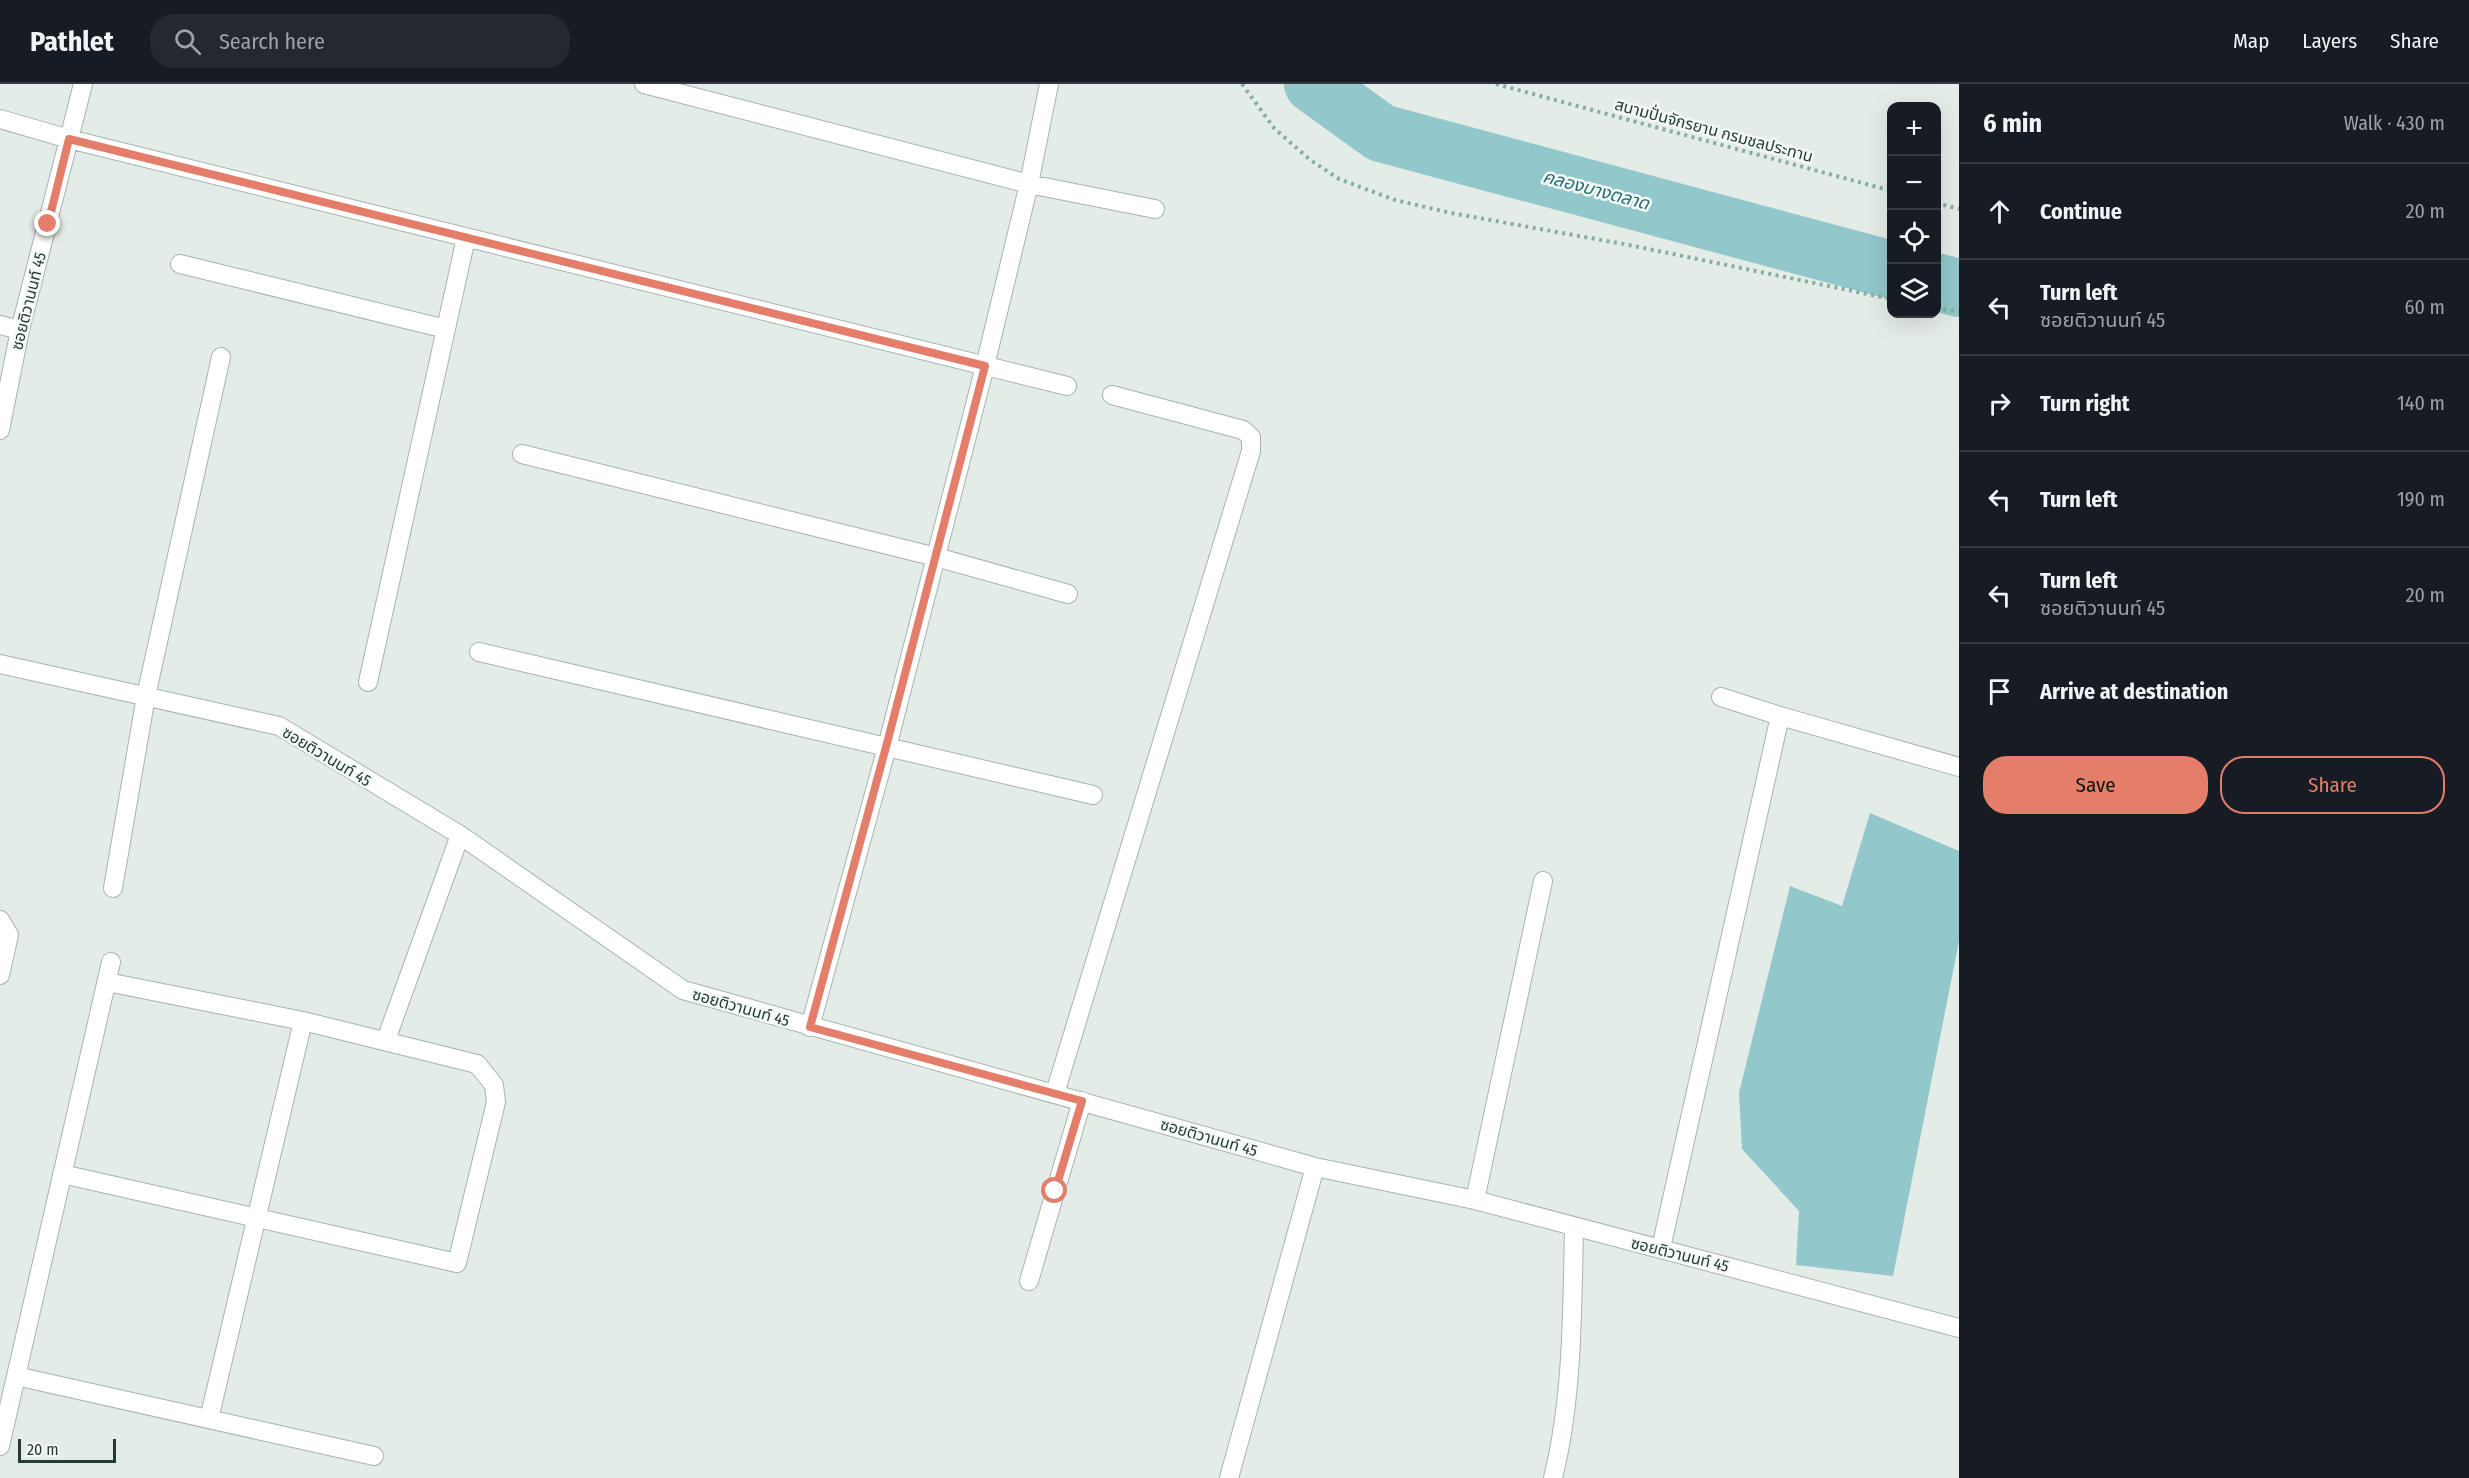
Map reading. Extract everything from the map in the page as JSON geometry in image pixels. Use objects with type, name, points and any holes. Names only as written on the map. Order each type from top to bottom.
[{"type":"street","name":"ซอยติวานนท์ 45","points":[[0,430],[20,330],[83,84]]},
{"type":"street","points":[[644,84],[1029,184],[1155,209]]},
{"type":"street","points":[[810,1027],[886,747],[985,366],[1029,184],[1049,84]]},
{"type":"street","points":[[0,119],[69,139],[1067,386]]},
{"type":"street","points":[[368,682],[466,238]]},
{"type":"street","points":[[180,264],[446,328]]},
{"type":"street","points":[[0,325],[20,330]]},
{"type":"street","points":[[113,888],[146,696],[221,357]]},
{"type":"street","points":[[1055,1093],[1251,451],[1251,437],[1244,430],[1112,395]]},
{"type":"street","points":[[522,454],[936,556],[1068,594]]},
{"type":"street","points":[[479,652],[1093,795]]},
{"type":"street","name":"ซอยติวานนท์ 45","points":[[0,664],[279,726],[460,835],[683,990],[1314,1167],[1475,1200],[1574,1229],[1661,1248],[1959,1328]]},
{"type":"street","points":[[1721,697],[1780,716],[1959,766]]},
{"type":"street","points":[[1661,1248],[1780,716]]},
{"type":"street","points":[[386,1040],[460,835]]},
{"type":"street","points":[[1475,1200],[1543,881]]},
{"type":"street","points":[[0,920],[9,935],[0,975]]},
{"type":"street","points":[[0,1446],[111,962]]},
{"type":"street","points":[[62,1174],[457,1263],[496,1102],[494,1085],[477,1064],[303,1021],[107,982]]},
{"type":"street","points":[[209,1419],[303,1021]]},
{"type":"street","points":[[1029,1281],[1082,1101]]},
{"type":"street","points":[[1229,1478],[1314,1167]]},
{"type":"street","points":[[1553,1478],[1560,1450],[1571,1357],[1574,1229]]},
{"type":"street","points":[[16,1376],[374,1456]]},
{"type":"path","points":[[1242,84],[1274,128],[1309,159],[1340,179],[1395,200],[1451,213],[1629,245],[1887,298]]},
{"type":"path","name":"สนามปั่นจักรยาน กรมชลประทาน","points":[[1496,84],[1887,190]]},
{"type":"path","points":[[1941,204],[1959,209]]},
{"type":"path","points":[[1941,309],[1959,312]]},
{"type":"water","points":[[1870,813],[1959,851],[1959,941],[1893,1276],[1796,1265],[1799,1211],[1742,1149],[1739,1093],[1790,886],[1842,906]]},
{"type":"waterway","name":"คลองบางตลาด","points":[[1313,84],[1381,133],[1887,269]]},
{"type":"waterway","name":"คลองบางตลาด","points":[[1941,283],[1959,288]]},
{"type":"route","points":[[48,224],[69,139],[985,366],[886,747],[810,1027],[1082,1101],[1055,1191]]}]
